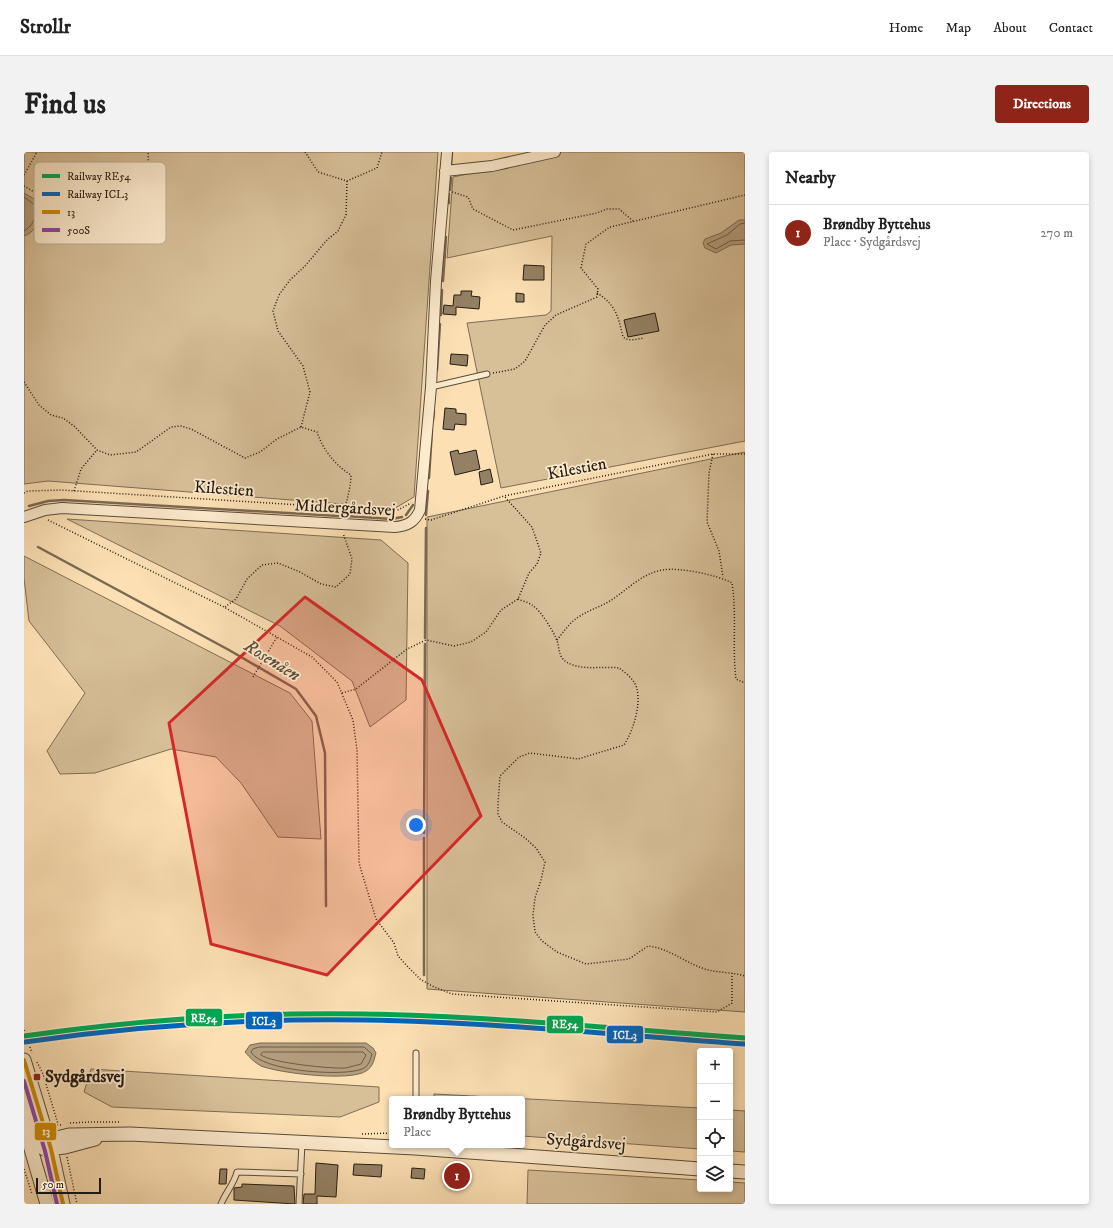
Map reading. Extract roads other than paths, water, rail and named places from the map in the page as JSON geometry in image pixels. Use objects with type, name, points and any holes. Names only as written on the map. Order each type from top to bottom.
[{"type":"street","name":"Midlergårdsvej","points":[[28,515],[62,508],[395,527],[404,526],[417,518],[431,387],[436,281],[447,152]]},
{"type":"street","points":[[445,171],[492,166],[554,152]]},
{"type":"street","points":[[31,1059],[42,1145],[47,1204]]},
{"type":"street","points":[[24,1094],[63,1204]]},
{"type":"street","points":[[24,1125],[42,1145]]},
{"type":"street","name":"Sydgårdsvej","points":[[42,1145],[65,1147],[110,1134]]},
{"type":"street","name":"Sydgårdsvej","points":[[42,1145],[69,1135],[110,1134],[389,1145]]},
{"type":"street","name":"Sydgårdsvej","points":[[440,1148],[697,1169]]},
{"type":"street","points":[[733,1171],[745,1172]]},
{"type":"lane","points":[[431,387],[487,374]]},
{"type":"lane","points":[[416,1053],[416,1096]]},
{"type":"lane","points":[[299,1204],[302,1142]]},
{"type":"lane","points":[[221,1204],[226,1193],[235,1181],[237,1172],[301,1174]]},
{"type":"water","points":[[24,193],[34,199],[34,229],[24,236]]},
{"type":"water","points":[[739,220],[745,220],[745,244],[731,245],[716,253],[705,248],[703,243],[705,239],[721,233]]},
{"type":"water","points":[[260,1043],[366,1043],[373,1048],[376,1053],[370,1067],[366,1071],[358,1074],[330,1076],[298,1074],[270,1069],[261,1066],[252,1060],[245,1052],[250,1045]]},
{"type":"waterway","points":[[451,165],[452,152]]},
{"type":"waterway","points":[[450,190],[451,178]]},
{"type":"waterway","points":[[449,194],[449,203]]},
{"type":"waterway","points":[[443,281],[446,237]]},
{"type":"waterway","points":[[441,315],[442,290]]},
{"type":"waterway","points":[[437,370],[440,324]]},
{"type":"waterway","points":[[433,420],[434,411]]},
{"type":"waterway","points":[[429,478],[432,430]]},
{"type":"waterway","points":[[426,515],[428,491]]},
{"type":"waterway","points":[[29,506],[48,501],[64,500],[338,516]]},
{"type":"waterway","points":[[406,515],[413,505]]},
{"type":"waterway","points":[[345,516],[392,519],[402,517]]},
{"type":"waterway","points":[[425,638],[426,528]]},
{"type":"waterway","name":"Rosenåen","points":[[38,547],[229,650],[296,689],[316,716],[325,753],[326,906]]},
{"type":"waterway","points":[[424,833],[425,644]]},
{"type":"waterway","points":[[424,838],[424,975]]},
{"type":"rail line","name":"RE54","points":[[24,1036],[66,1030],[194,1018],[279,1014],[364,1014],[459,1017],[745,1038]]},
{"type":"rail line","name":"ICL3","points":[[25,1042],[67,1036],[194,1024],[280,1020],[365,1020],[460,1023],[745,1044]]},
{"type":"place","name":"Sydgårdsvej","points":[[37,1077]]},
{"type":"place","name":"Brøndby Byttehus","points":[[457,1176]]}]
